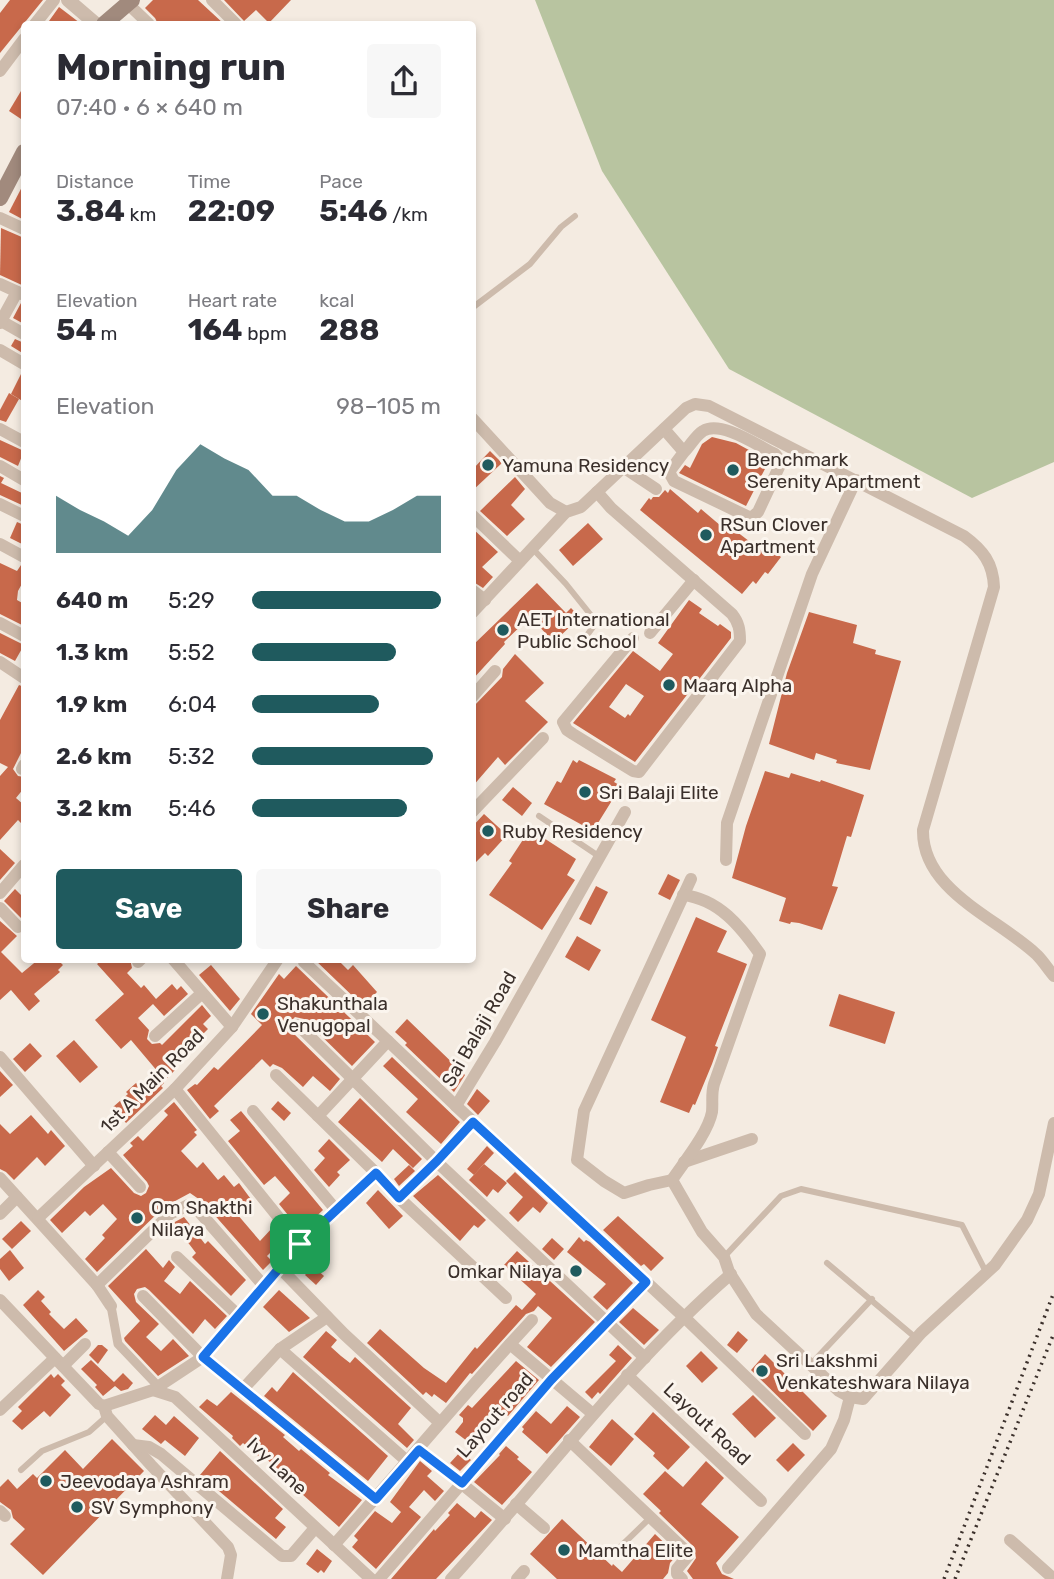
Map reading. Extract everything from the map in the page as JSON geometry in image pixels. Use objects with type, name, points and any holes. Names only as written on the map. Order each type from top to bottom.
[{"type":"main road","points":[[108,21],[130,2]]},
{"type":"main road","points":[[0,198],[21,163]]},
{"type":"street","points":[[37,21],[54,0]]},
{"type":"street","points":[[68,0],[92,21]]},
{"type":"street","points":[[212,0],[233,21]]},
{"type":"street","points":[[130,2],[146,21]]},
{"type":"street","points":[[0,71],[21,43]]},
{"type":"street","points":[[0,218],[21,228]]},
{"type":"street","points":[[0,284],[21,293],[0,322],[21,332]]},
{"type":"street","points":[[0,350],[21,361]]},
{"type":"street","points":[[476,609],[566,512],[581,507],[686,408],[702,403],[964,536],[976,545],[990,563],[994,587],[923,830],[923,845],[929,862],[945,883],[1036,955],[1054,976]]},
{"type":"street","points":[[476,422],[551,503],[566,512]]},
{"type":"street","points":[[718,427],[775,454],[780,465],[758,512],[751,518],[674,481],[669,472],[684,452],[700,432],[718,427]]},
{"type":"street","points":[[0,429],[21,440]]},
{"type":"street","points":[[664,429],[684,452]]},
{"type":"street","points":[[0,466],[21,478]]},
{"type":"street","points":[[623,467],[656,489]]},
{"type":"street","points":[[726,860],[727,823],[807,587],[856,480]]},
{"type":"street","points":[[597,492],[611,508],[732,614],[738,623],[740,641],[639,772],[573,734],[563,722],[633,638]]},
{"type":"street","points":[[0,504],[21,514]]},
{"type":"street","points":[[476,518],[520,561]]},
{"type":"street","points":[[0,544],[21,555]]},
{"type":"street","points":[[650,633],[694,580]]},
{"type":"street","points":[[476,593],[485,600]]},
{"type":"street","points":[[0,623],[21,634]]},
{"type":"street","points":[[2,669],[21,677]]},
{"type":"street","points":[[476,692],[495,671]]},
{"type":"street","points":[[476,812],[543,738]]},
{"type":"street","name":"Sai Balaji Road","points":[[305,963],[456,1106],[600,857],[620,814]]},
{"type":"street","points":[[0,893],[21,868]]},
{"type":"street","points":[[683,895],[698,897],[717,906],[744,932],[760,954],[710,1096],[712,1111],[706,1129],[672,1180],[624,1194],[578,1160],[584,1111],[683,895],[691,879]]},
{"type":"street","points":[[0,908],[18,926]]},
{"type":"street","points":[[176,963],[232,1027]]},
{"type":"street","name":"1st A Main Road","points":[[38,1218],[175,1089],[232,1027],[275,963]]},
{"type":"street","points":[[155,1036],[201,994]]},
{"type":"street","points":[[298,1025],[645,1358]]},
{"type":"street","points":[[318,1116],[388,1041]]},
{"type":"street","points":[[0,1057],[94,1166]]},
{"type":"street","points":[[276,1075],[399,1198],[506,1298]]},
{"type":"street","points":[[175,1089],[300,1244]]},
{"type":"street","points":[[456,1106],[683,1316],[805,1434]]},
{"type":"street","points":[[253,1111],[337,1211]]},
{"type":"street","points":[[399,1198],[473,1122]]},
{"type":"street","points":[[672,1180],[702,1232],[724,1257],[731,1274],[756,1314],[839,1391],[850,1397],[863,1399],[916,1338],[995,1265],[1027,1220],[1039,1194],[1054,1123]]},
{"type":"street","points":[[684,1162],[752,1139]]},
{"type":"street","points":[[108,1152],[140,1187]]},
{"type":"street","points":[[106,1411],[155,1387],[203,1357],[300,1244],[376,1173]]},
{"type":"street","points":[[0,1178],[97,1285],[111,1306],[118,1344],[155,1387]]},
{"type":"street","points":[[0,1214],[17,1197]]},
{"type":"street","points":[[97,1285],[170,1214],[188,1205],[196,1208],[264,1286]]},
{"type":"street","points":[[177,1257],[239,1315]]},
{"type":"street","points":[[280,1268],[327,1317],[439,1422]]},
{"type":"street","points":[[451,1579],[505,1520],[569,1440],[627,1375],[683,1316],[731,1274]]},
{"type":"street","name":"Layout road","points":[[379,1579],[551,1380],[646,1282]]},
{"type":"street","points":[[143,1296],[203,1357],[376,1499]]},
{"type":"street","points":[[0,1300],[106,1411],[133,1446],[228,1547],[231,1555],[227,1579]]},
{"type":"street","points":[[243,1389],[280,1349],[327,1317]]},
{"type":"street","points":[[334,1545],[419,1450],[439,1422],[532,1320]]},
{"type":"street","points":[[0,1410],[85,1344]]},
{"type":"street","points":[[510,1344],[593,1414]]},
{"type":"street","points":[[280,1349],[408,1461]]},
{"type":"street","name":"Layout Road","points":[[627,1375],[761,1501]]},
{"type":"street","name":"Ivy Lane","points":[[155,1387],[175,1396],[371,1579]]},
{"type":"street","points":[[728,1568],[831,1449],[844,1420],[850,1397]]},
{"type":"street","points":[[569,1440],[686,1551],[688,1556],[677,1569],[677,1574],[682,1579]]},
{"type":"street","points":[[133,1446],[149,1447],[161,1454],[282,1556],[291,1556],[316,1528]]},
{"type":"street","points":[[419,1450],[505,1520]]},
{"type":"street","points":[[516,1504],[544,1528]]},
{"type":"street","points":[[1010,1540],[1054,1579]]},
{"type":"lane","points":[[476,306],[530,264],[561,227],[575,216]]},
{"type":"lane","points":[[532,548],[594,619],[593,626],[582,642]]},
{"type":"lane","points":[[539,817],[600,857]]},
{"type":"lane","points":[[724,1257],[781,1196],[801,1189],[962,1225],[987,1273]]},
{"type":"lane","points":[[827,1263],[872,1298],[916,1338]]},
{"type":"lane","points":[[810,1365],[872,1298]]},
{"type":"lane","points":[[21,1470],[43,1451],[89,1432],[106,1411]]},
{"type":"lane","points":[[618,1549],[651,1517]]},
{"type":"green space","points":[[535,0],[1054,0],[1054,462],[972,498],[729,369],[602,171]]},
{"type":"building","points":[[10,0],[43,0],[26,21],[21,21],[21,27],[0,53],[0,13]]},
{"type":"building","points":[[153,0],[198,0],[221,21],[156,21],[145,8]]},
{"type":"building","points":[[224,0],[291,0],[271,21],[267,21],[256,10],[244,21]]},
{"type":"building","points":[[59,7],[78,21],[49,21]]},
{"type":"building","points":[[21,91],[21,119],[9,111]]},
{"type":"building","points":[[21,189],[21,218],[9,212]]},
{"type":"building","points":[[1,228],[21,237],[21,285],[0,275]]},
{"type":"building","points":[[21,303],[21,322],[13,318]]},
{"type":"building","points":[[15,339],[21,342],[21,352],[11,346]]},
{"type":"building","points":[[21,374],[21,400],[11,394]]},
{"type":"building","points":[[9,393],[19,399],[6,422],[0,420],[0,410]]},
{"type":"building","name":"Benchmark Serenity Apartment","points":[[712,437],[736,443],[769,461],[746,506],[679,473],[685,465],[690,468],[702,444]]},
{"type":"building","points":[[0,440],[21,450],[18,466],[0,457]]},
{"type":"building","name":"Yamuna Residency","points":[[490,451],[502,463],[476,487],[476,466]]},
{"type":"building","points":[[0,476],[4,478],[1,483],[21,493],[21,505],[0,495]]},
{"type":"building","points":[[515,477],[525,489],[511,505],[525,519],[507,536],[480,511]]},
{"type":"building","name":"RSun Clover Apartment","points":[[670,489],[698,513],[701,509],[721,526],[724,522],[766,554],[771,549],[781,557],[768,574],[765,572],[756,584],[753,581],[742,594],[640,510],[649,498],[651,500],[653,497],[659,497],[665,490],[668,493]]},
{"type":"building","points":[[17,522],[21,524],[21,544],[10,538]]},
{"type":"building","points":[[588,523],[603,539],[573,566],[559,550]]},
{"type":"building","points":[[476,532],[498,552],[482,567],[493,577],[483,588],[476,584]]},
{"type":"building","points":[[0,563],[17,571],[21,565],[21,586],[17,600],[21,602],[21,624],[0,614]]},
{"type":"building","name":"AET International Public School","points":[[537,583],[566,613],[571,608],[580,617],[554,642],[530,617],[504,642],[476,676],[476,642]]},
{"type":"building","name":"Maarq Alpha","points":[[689,600],[702,609],[699,613],[731,632],[731,638],[635,762],[573,723],[633,651],[660,671],[673,654],[658,643]],"holes":[[[626,684],[644,696],[630,716],[628,714],[625,718],[609,707]]]},
{"type":"building","points":[[809,612],[857,625],[853,643],[876,650],[875,654],[901,661],[870,770],[836,763],[837,760],[816,753],[814,760],[769,744],[787,673]]},
{"type":"building","points":[[0,633],[21,644],[21,650],[15,661],[0,653]]},
{"type":"building","points":[[515,654],[544,683],[525,701],[548,722],[505,765],[498,757],[476,782],[476,704],[502,677],[503,669]]},
{"type":"building","points":[[19,685],[21,686],[21,753],[13,769],[21,776],[21,792],[16,798],[21,802],[21,823],[18,820],[0,840],[0,776],[8,767],[0,763],[0,720]]},
{"type":"building","name":"Sri Balaji Elite","points":[[573,760],[577,763],[579,760],[616,779],[614,782],[621,786],[593,831],[544,804],[557,781],[561,783]]},
{"type":"building","points":[[765,771],[789,778],[791,773],[820,782],[821,780],[864,795],[851,837],[847,836],[832,886],[838,887],[822,930],[799,923],[779,921],[786,898],[732,878]]},
{"type":"building","points":[[513,787],[532,803],[522,816],[502,800]]},
{"type":"building","name":"Ruby Residency","points":[[484,814],[507,835],[488,856],[485,853],[476,862],[476,823]]},
{"type":"building","points":[[530,829],[576,859],[567,875],[575,880],[542,930],[489,895],[512,863],[509,861]]},
{"type":"building","points":[[0,849],[15,863],[0,880]]},
{"type":"building","points":[[668,874],[680,880],[670,900],[658,894]]},
{"type":"building","points":[[596,886],[608,892],[591,925],[579,919]]},
{"type":"building","points":[[15,889],[21,895],[21,918],[4,901]]},
{"type":"building","points":[[696,917],[727,931],[717,952],[747,964],[715,1046],[718,1047],[712,1064],[689,1113],[660,1102],[686,1037],[651,1020]]},
{"type":"building","points":[[0,921],[17,936],[1,952],[22,973],[34,963],[63,965],[58,970],[60,972],[34,994],[40,1001],[29,1011],[11,990],[0,1000]]},
{"type":"building","points":[[577,936],[601,950],[589,971],[565,957]]},
{"type":"building","points":[[131,963],[132,968],[127,973],[141,988],[144,985],[156,999],[172,984],[177,990],[181,986],[188,994],[164,1016],[153,1004],[138,1018],[149,1030],[147,1039],[152,1044],[162,1045],[202,1005],[211,1016],[203,1024],[208,1029],[171,1066],[175,1070],[163,1082],[163,1088],[126,1123],[113,1107],[136,1083],[140,1087],[158,1072],[131,1040],[121,1049],[95,1020],[124,994],[97,964]]},
{"type":"building","points":[[318,963],[341,963],[348,970],[353,965],[377,992],[363,1006]]},
{"type":"building","points":[[211,965],[240,999],[230,1011],[199,975]]},
{"type":"building","points":[[296,966],[375,1042],[352,1066],[304,1019],[295,1017],[290,1022],[291,1031],[340,1079],[330,1091],[313,1076],[303,1087],[282,1068],[273,1064],[270,1067],[262,1059],[214,1106],[219,1111],[210,1119],[187,1090],[197,1085],[214,1067],[218,1070],[262,1025],[251,1014],[279,974],[284,979]]},
{"type":"building","points":[[839,994],[895,1012],[885,1044],[829,1026]]},
{"type":"building","points":[[407,1019],[465,1075],[454,1092],[395,1032]]},
{"type":"building","points":[[74,1040],[98,1067],[80,1083],[56,1056]]},
{"type":"building","points":[[30,1043],[42,1056],[25,1072],[13,1059]]},
{"type":"building","points":[[392,1057],[460,1122],[441,1144],[406,1112],[418,1099],[383,1066]]},
{"type":"building","points":[[0,1071],[13,1085],[0,1097]]},
{"type":"building","points":[[477,1089],[490,1101],[478,1115],[467,1104]]},
{"type":"building","points":[[360,1098],[422,1159],[413,1168],[393,1149],[382,1162],[338,1122]]},
{"type":"building","points":[[278,1101],[291,1113],[284,1121],[271,1109]]},
{"type":"building","points":[[174,1102],[197,1130],[194,1132],[197,1135],[181,1151],[197,1168],[203,1162],[218,1180],[224,1175],[234,1187],[239,1183],[253,1202],[237,1214],[260,1241],[274,1226],[284,1239],[267,1256],[272,1261],[263,1270],[203,1202],[190,1193],[164,1207],[97,1272],[85,1259],[105,1238],[102,1235],[117,1219],[103,1204],[90,1216],[85,1211],[62,1233],[50,1220],[84,1187],[111,1168],[134,1193],[141,1196],[146,1193],[149,1186],[147,1182],[123,1155],[133,1146],[130,1143],[138,1136],[143,1141],[168,1115],[164,1111]]},
{"type":"building","points":[[241,1111],[323,1210],[301,1231],[279,1204],[290,1193],[275,1176],[264,1185],[228,1141],[240,1131],[230,1120]]},
{"type":"building","points":[[31,1115],[48,1134],[51,1130],[65,1146],[45,1166],[37,1157],[14,1180],[0,1169],[0,1124],[10,1134]]},
{"type":"building","points":[[329,1139],[350,1160],[337,1172],[340,1175],[329,1187],[314,1170],[325,1158],[318,1151]]},
{"type":"building","points":[[487,1146],[494,1153],[474,1175],[467,1169]]},
{"type":"building","points":[[484,1164],[507,1183],[498,1193],[493,1189],[487,1197],[469,1180]]},
{"type":"building","points":[[409,1165],[415,1171],[399,1186],[394,1179]]},
{"type":"building","points":[[515,1172],[548,1203],[540,1213],[533,1207],[518,1222],[509,1213],[523,1197],[506,1181]]},
{"type":"building","points":[[438,1175],[486,1220],[478,1228],[474,1225],[460,1241],[413,1196]]},
{"type":"building","points":[[378,1190],[403,1216],[389,1229],[366,1203]]},
{"type":"building","points":[[618,1216],[664,1258],[651,1271],[644,1264],[641,1266],[603,1230]]},
{"type":"building","points":[[184,1217],[205,1244],[208,1241],[246,1280],[231,1296],[192,1257],[196,1253],[173,1223]]},
{"type":"building","points":[[21,1221],[31,1231],[12,1249],[2,1239]]},
{"type":"building","points":[[579,1237],[584,1242],[590,1242],[633,1283],[607,1310],[593,1297],[606,1284],[567,1252]]},
{"type":"building","points":[[552,1238],[564,1249],[554,1260],[542,1249]]},
{"type":"building","points":[[146,1249],[163,1268],[169,1260],[175,1267],[164,1281],[180,1294],[190,1281],[227,1316],[215,1329],[205,1319],[193,1334],[149,1290],[145,1287],[137,1289],[134,1294],[136,1302],[159,1324],[146,1337],[161,1351],[173,1339],[189,1356],[158,1376],[125,1341],[124,1338],[140,1321],[108,1286]]},
{"type":"building","points":[[10,1250],[24,1268],[9,1281],[0,1269],[0,1259]]},
{"type":"building","points":[[517,1251],[595,1322],[551,1367],[527,1347],[552,1318],[538,1306],[526,1314],[472,1374],[470,1373],[446,1403],[434,1394],[432,1397],[426,1392],[423,1395],[367,1343],[380,1329],[424,1368],[446,1383],[475,1347],[477,1349],[516,1305],[522,1310],[536,1294],[504,1265]]},
{"type":"building","points":[[313,1266],[324,1276],[316,1285],[305,1275]]},
{"type":"building","points":[[38,1290],[45,1297],[41,1301],[51,1312],[49,1314],[64,1329],[76,1318],[88,1331],[64,1351],[23,1305]]},
{"type":"building","points":[[279,1290],[310,1318],[289,1332],[263,1307]]},
{"type":"building","points":[[633,1308],[659,1330],[644,1345],[619,1322]]},
{"type":"building","points":[[326,1331],[337,1340],[331,1347],[350,1363],[355,1357],[411,1408],[398,1424],[414,1440],[407,1448],[303,1357]]},
{"type":"building","points":[[738,1331],[748,1340],[737,1353],[727,1345]]},
{"type":"building","points":[[98,1345],[108,1350],[98,1364],[89,1355]]},
{"type":"building","points":[[618,1345],[632,1358],[600,1394],[598,1392],[592,1399],[585,1392],[616,1361],[609,1355]]},
{"type":"building","points":[[701,1351],[718,1368],[702,1383],[686,1366]]},
{"type":"building","points":[[765,1354],[827,1416],[813,1431],[751,1370]]},
{"type":"building","points":[[91,1360],[114,1382],[123,1373],[133,1383],[128,1389],[121,1391],[115,1386],[103,1396],[95,1387],[97,1385],[81,1369]]},
{"type":"building","points":[[516,1361],[539,1380],[508,1416],[497,1407],[474,1433],[477,1436],[471,1444],[455,1432],[463,1422],[459,1415],[468,1405],[472,1408]]},
{"type":"building","points":[[293,1372],[388,1456],[368,1481],[264,1396],[272,1387],[277,1392]]},
{"type":"building","points":[[51,1374],[54,1378],[58,1374],[65,1381],[61,1385],[71,1395],[50,1417],[44,1411],[22,1430],[12,1421],[22,1411],[18,1407]]},
{"type":"building","points":[[231,1392],[285,1435],[283,1437],[299,1451],[301,1449],[330,1473],[328,1475],[362,1500],[339,1527],[264,1457],[262,1459],[243,1443],[240,1446],[233,1436],[199,1407],[207,1399],[217,1406]]},
{"type":"building","points":[[753,1395],[776,1418],[755,1438],[732,1414]]},
{"type":"building","points":[[567,1406],[580,1417],[547,1454],[522,1432],[522,1427],[536,1411],[551,1424]]},
{"type":"building","points":[[653,1412],[690,1447],[668,1470],[653,1456],[655,1453],[634,1434]]},
{"type":"building","points":[[155,1415],[166,1425],[174,1416],[199,1438],[185,1456],[165,1440],[161,1444],[142,1429]]},
{"type":"building","points":[[612,1419],[634,1439],[611,1466],[589,1447]]},
{"type":"building","name":"SV Symphony","points":[[112,1439],[144,1471],[43,1575],[10,1544],[25,1529],[13,1518],[11,1510],[0,1502],[0,1487],[8,1479],[17,1489],[33,1474],[37,1478],[65,1450],[83,1469]]},
{"type":"building","points":[[793,1443],[805,1455],[788,1472],[776,1460]]},
{"type":"building","points":[[506,1446],[532,1472],[502,1505],[474,1482]]},
{"type":"building","points":[[220,1451],[283,1509],[275,1518],[286,1527],[276,1539],[200,1475]]},
{"type":"building","points":[[461,1451],[471,1460],[460,1471],[450,1463]]},
{"type":"building","points":[[420,1461],[432,1471],[427,1476],[444,1491],[435,1501],[424,1490],[409,1507],[421,1517],[376,1569],[352,1547],[358,1540],[354,1536],[375,1511],[392,1523],[401,1512],[390,1502]]},
{"type":"building","points":[[706,1461],[724,1478],[701,1504],[739,1537],[716,1563],[722,1574],[734,1579],[693,1579],[687,1571],[696,1558],[694,1547],[643,1494],[665,1471],[683,1487]]},
{"type":"building","points":[[457,1503],[475,1518],[481,1511],[492,1520],[436,1579],[391,1579],[434,1529],[435,1531],[450,1515],[448,1513]]},
{"type":"building","name":"Mamtha Elite","points":[[562,1519],[612,1566],[613,1564],[622,1572],[655,1534],[677,1555],[663,1579],[557,1579],[530,1554]]},
{"type":"building","points":[[317,1549],[332,1561],[324,1573],[321,1570],[318,1573],[306,1564]]},
{"type":"railway","points":[[944,1579],[1054,1292]]},
{"type":"railway","points":[[955,1579],[1054,1333]]},
{"type":"place","name":"Yamuna Residency","points":[[488,465]]},
{"type":"place","name":"Benchmark Serenity Apartment","points":[[733,470]]},
{"type":"place","name":"RSun Clover Apartment","points":[[706,535]]},
{"type":"place","name":"AET International Public School","points":[[503,630]]},
{"type":"place","name":"Maarq Alpha","points":[[669,685]]},
{"type":"place","name":"Sri Balaji Elite","points":[[585,792]]},
{"type":"place","name":"Ruby Residency","points":[[488,831]]},
{"type":"place","name":"Shakunthala Venugopal","points":[[263,1014]]},
{"type":"place","name":"Om Shakthi Nilaya","points":[[137,1218]]},
{"type":"place","name":"Omkar Nilaya","points":[[576,1271]]},
{"type":"place","name":"Sri Lakshmi Venkateshwara Nilaya","points":[[762,1371]]},
{"type":"place","name":"Jeevodaya Ashram","points":[[46,1481]]},
{"type":"place","name":"SV Symphony","points":[[77,1507]]},
{"type":"place","name":"Mamtha Elite","points":[[564,1550]]},
{"type":"route","points":[[473,1122],[646,1282],[551,1380],[462,1483],[419,1450],[376,1499],[203,1357],[300,1244],[376,1173],[399,1198],[473,1122]]}]
